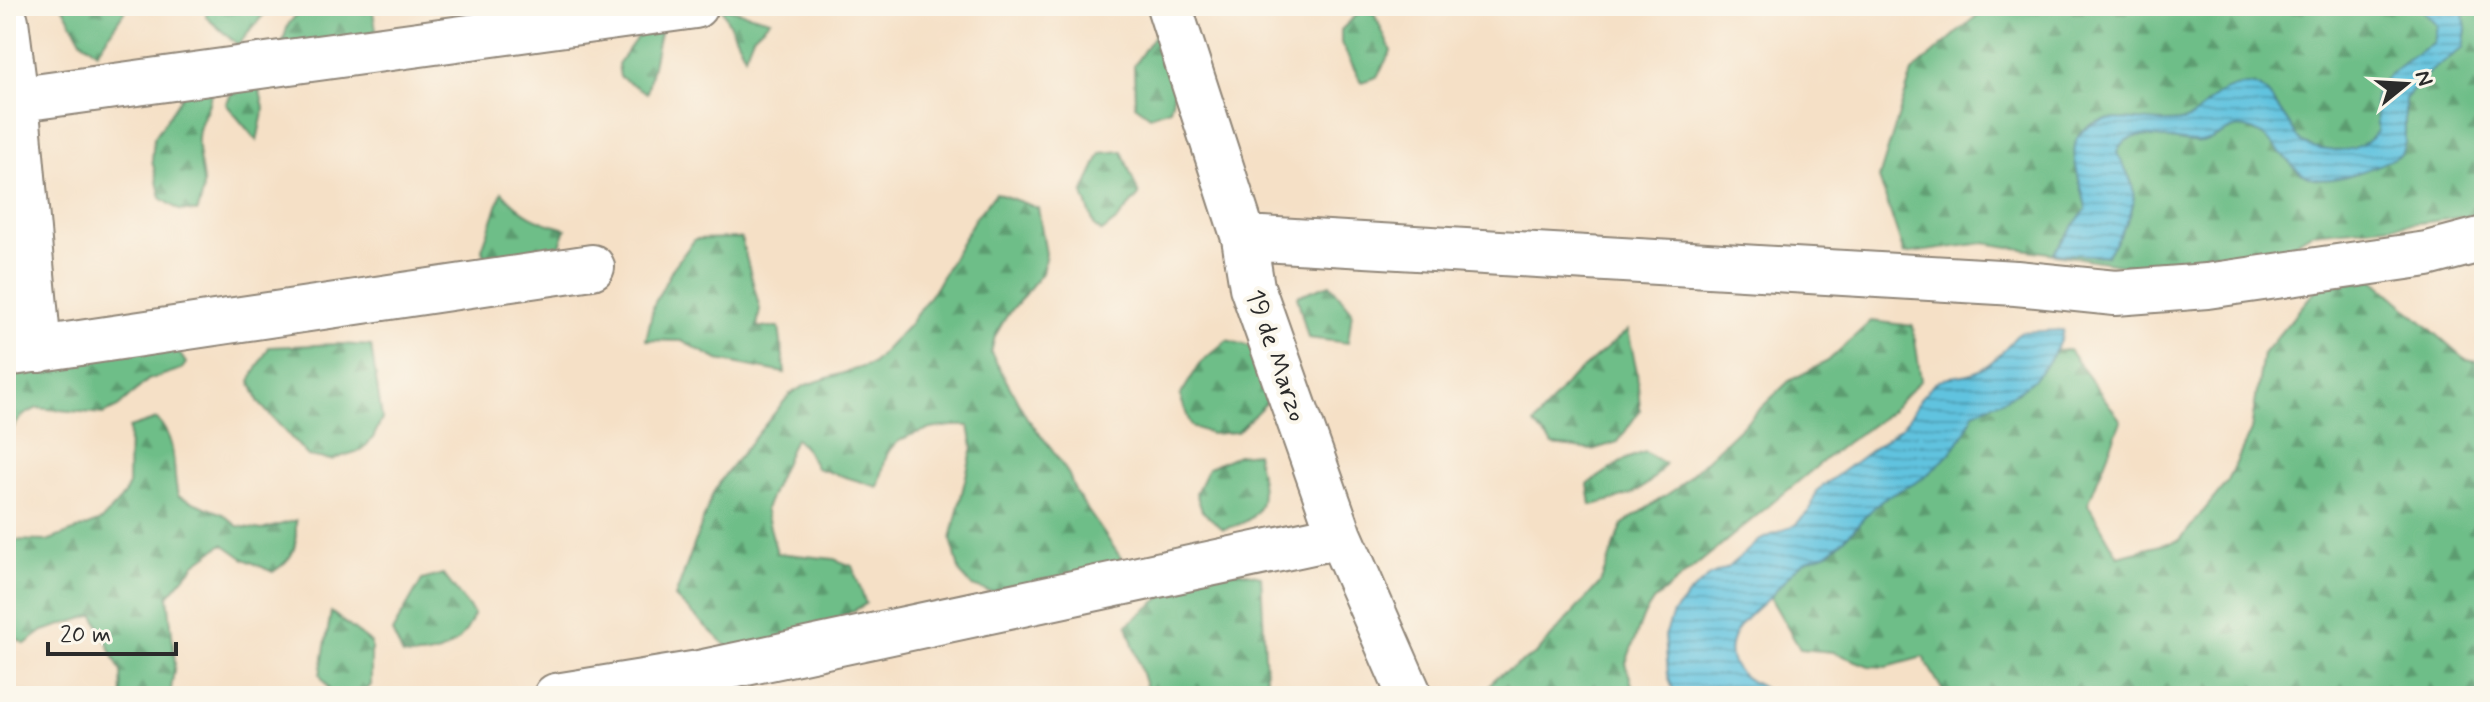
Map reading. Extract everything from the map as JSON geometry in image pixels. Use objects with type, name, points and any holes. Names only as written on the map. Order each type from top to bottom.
[{"type":"street","points":[[11,100],[695,6]]},
{"type":"street","name":"19 de Marzo","points":[[1169,6],[1244,238],[1252,287],[1340,536],[1410,696]]},
{"type":"street","points":[[6,21],[22,352],[592,267]]},
{"type":"street","points":[[1244,238],[2016,283],[2115,293],[2207,286],[2427,254],[2484,239]]},
{"type":"street","points":[[556,696],[699,673],[1340,536]]},
{"type":"green space","points":[[62,6],[128,6],[97,52],[81,40]]},
{"type":"green space","points":[[207,6],[263,6],[265,13],[238,45],[206,17]]},
{"type":"green space","points":[[303,6],[372,6],[378,41],[276,63],[288,25]]},
{"type":"green space","points":[[1366,6],[1371,6],[1391,51],[1377,77],[1361,82],[1341,43],[1341,30]]},
{"type":"green space","points":[[2015,6],[2484,6],[2484,214],[2311,233],[2253,268],[2219,280],[1984,243],[1904,254],[1879,178],[1912,72],[1981,12]]},
{"type":"green space","points":[[721,7],[770,20],[753,36],[745,56]]},
{"type":"green space","points":[[661,28],[647,93],[620,77],[618,64],[638,36]]},
{"type":"green space","points":[[1157,31],[1185,49],[1170,109],[1150,116],[1135,105],[1134,65]]},
{"type":"green space","points":[[237,82],[259,87],[264,108],[257,141],[226,104]]},
{"type":"green space","points":[[210,84],[210,99],[198,138],[203,182],[201,200],[197,212],[179,210],[161,198],[152,160],[154,138],[188,87]]},
{"type":"green space","points":[[1122,151],[1139,195],[1102,232],[1095,227],[1083,194],[1101,153]]},
{"type":"green space","points":[[502,192],[531,216],[566,229],[554,254],[491,271],[482,249]]},
{"type":"green space","points":[[996,193],[1038,208],[1046,254],[1042,273],[1006,317],[995,336],[991,353],[1027,418],[1052,449],[1069,475],[1075,492],[1121,558],[1117,568],[990,592],[972,586],[960,573],[951,539],[973,447],[969,426],[922,431],[900,441],[886,457],[878,487],[816,468],[795,438],[765,509],[777,553],[834,559],[852,566],[866,604],[760,660],[742,661],[675,597],[713,493],[790,394],[806,385],[872,364],[908,326],[936,287],[975,218]]},
{"type":"green space","points":[[741,238],[760,309],[757,327],[779,327],[785,373],[718,360],[682,341],[646,340],[654,304],[673,268],[695,239]]},
{"type":"green space","points":[[2373,279],[2466,360],[2484,363],[2484,696],[1946,696],[1923,657],[1887,667],[1869,666],[1833,652],[1800,649],[1771,599],[1776,581],[1866,514],[1923,461],[1958,418],[2039,351],[2069,350],[2121,421],[2088,504],[2118,556],[2180,540],[2228,481],[2251,430],[2263,354],[2317,288]]},
{"type":"green space","points":[[1330,284],[1352,311],[1348,343],[1308,338],[1297,296]]},
{"type":"green space","points":[[1871,321],[1913,326],[1921,380],[1888,414],[1839,448],[1653,601],[1643,617],[1626,663],[1635,696],[1483,696],[1496,677],[1536,654],[1600,583],[1623,524],[1677,488],[1789,381],[1828,361]]},
{"type":"green space","points":[[162,327],[186,363],[182,369],[148,380],[118,407],[103,414],[37,408],[22,416],[6,437],[6,365]]},
{"type":"green space","points":[[1628,330],[1637,372],[1640,410],[1618,442],[1592,450],[1553,445],[1534,424],[1568,381]]},
{"type":"green space","points":[[1227,340],[1250,346],[1274,395],[1237,432],[1211,434],[1191,426],[1180,396],[1201,362]]},
{"type":"green space","points":[[371,346],[382,419],[373,438],[362,450],[331,460],[308,456],[259,403],[250,381],[269,347]]},
{"type":"green space","points":[[157,419],[169,437],[178,496],[223,514],[237,526],[262,530],[296,520],[295,545],[287,561],[273,572],[244,559],[223,544],[195,564],[168,596],[175,663],[170,696],[122,696],[121,672],[94,615],[43,631],[25,644],[6,631],[6,537],[9,540],[47,541],[101,521],[128,487],[129,428]]},
{"type":"green space","points":[[1645,452],[1665,464],[1650,482],[1624,497],[1591,505],[1588,484],[1626,459]]},
{"type":"green space","points":[[1256,453],[1261,502],[1250,519],[1223,529],[1202,511],[1196,493],[1208,468],[1238,455]]},
{"type":"green space","points":[[1221,567],[1261,576],[1267,696],[1149,696],[1127,625],[1169,591]]},
{"type":"green space","points":[[443,574],[474,614],[469,625],[455,642],[437,653],[403,655],[392,632],[422,580]]},
{"type":"green space","points":[[331,612],[371,643],[371,685],[361,696],[333,696],[320,675]]},
{"type":"water","points":[[2419,6],[2463,6],[2466,30],[2463,48],[2427,74],[2405,99],[2405,143],[2401,154],[2358,172],[2323,180],[2307,177],[2263,136],[2243,128],[2201,142],[2142,136],[2131,138],[2117,152],[2132,186],[2132,207],[2124,228],[2106,256],[2053,253],[2086,209],[2074,152],[2078,137],[2088,127],[2114,119],[2174,122],[2188,119],[2222,93],[2251,85],[2268,94],[2302,143],[2333,150],[2362,145],[2377,131],[2375,99],[2382,82],[2434,42],[2437,25]]},
{"type":"water","points":[[2063,330],[2053,355],[2034,379],[2009,397],[1974,412],[1959,442],[1935,468],[1917,482],[1884,499],[1829,552],[1799,566],[1739,627],[1731,645],[1735,667],[1752,682],[1786,696],[1675,696],[1668,675],[1665,636],[1673,613],[1690,593],[1709,576],[1728,568],[1758,541],[1795,525],[1811,509],[1816,491],[1902,427],[1924,393],[1935,383],[1979,370],[2020,332]]}]
